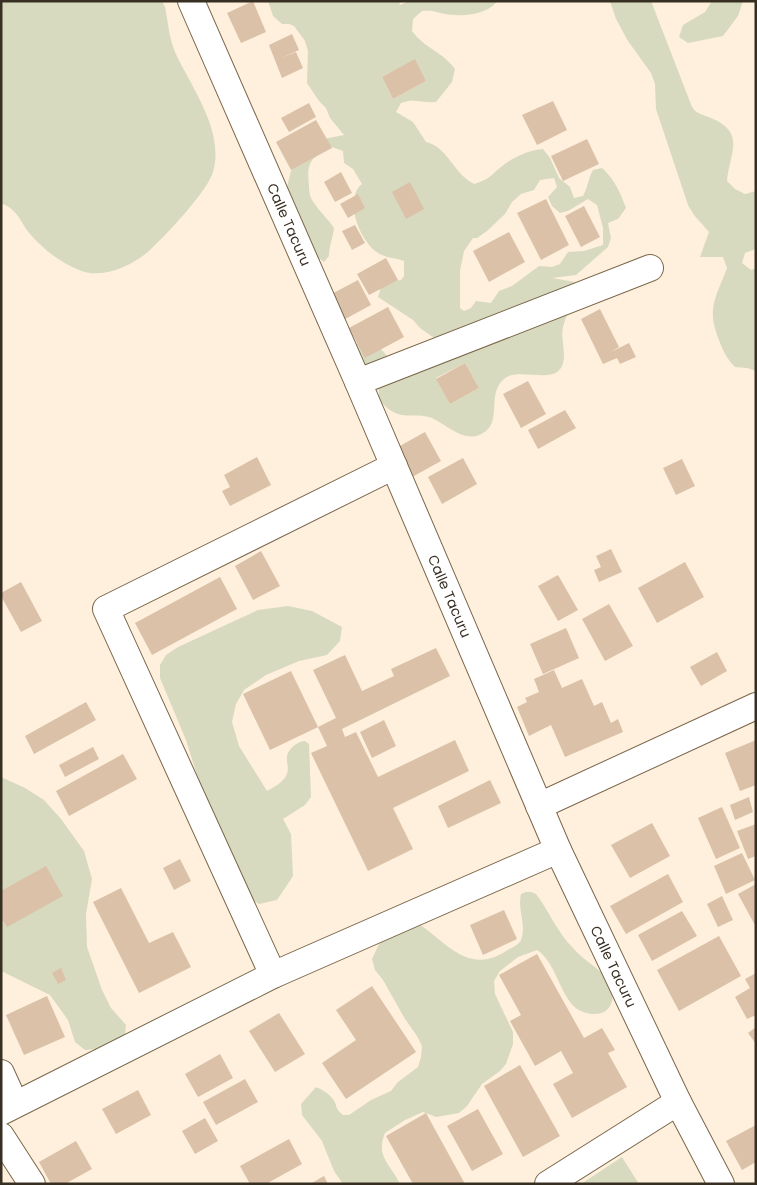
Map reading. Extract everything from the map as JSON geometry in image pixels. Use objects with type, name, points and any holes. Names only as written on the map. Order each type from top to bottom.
[{"type":"street","name":"Calle Tacuru","points":[[191,1],[358,382],[558,850],[678,1102],[721,1184]]},
{"type":"street","points":[[358,382],[650,268]]},
{"type":"street","points":[[273,975],[106,609],[394,466]]},
{"type":"street","points":[[539,806],[756,706]]},
{"type":"street","points":[[1,1073],[8,1108],[273,975],[558,850]]},
{"type":"street","points":[[548,1184],[678,1102]]},
{"type":"street","points":[[1,1136],[32,1184]]},
{"type":"green space","points":[[1,1],[162,1],[165,7],[173,47],[205,110],[214,141],[215,157],[213,172],[203,191],[175,225],[149,251],[134,262],[116,270],[97,273],[88,273],[72,267],[53,256],[41,246],[16,213],[1,203]]},
{"type":"green space","points":[[268,1],[399,1],[400,5],[410,1],[497,1],[493,6],[474,14],[451,15],[422,11],[413,19],[412,31],[417,37],[445,58],[455,69],[452,82],[436,102],[414,101],[401,103],[396,112],[413,122],[426,142],[443,152],[460,173],[474,184],[488,178],[504,164],[515,158],[543,149],[550,158],[559,178],[570,187],[574,198],[583,196],[593,170],[602,168],[619,191],[626,208],[618,219],[608,223],[611,238],[608,247],[576,275],[552,278],[575,282],[582,290],[564,322],[562,337],[564,358],[561,368],[556,373],[549,375],[517,374],[504,379],[496,391],[493,420],[486,431],[479,435],[465,436],[432,418],[402,415],[390,410],[381,402],[376,383],[352,345],[359,343],[373,344],[381,349],[389,358],[437,340],[420,328],[413,320],[378,297],[381,287],[390,281],[401,280],[404,276],[404,261],[378,253],[365,240],[356,220],[354,210],[356,191],[362,184],[353,169],[344,163],[343,151],[332,147],[315,157],[310,165],[308,177],[310,195],[316,206],[334,228],[329,256],[324,262],[312,253],[287,187],[291,171],[318,140],[344,135],[330,118],[326,108],[307,83],[308,51],[305,41],[294,26],[282,24],[273,16]],"holes":[[[415,60],[426,81],[393,99],[382,77]],[[554,178],[557,187],[548,197],[552,206],[560,213],[568,211],[588,199],[597,205],[603,228],[603,245],[584,251],[568,252],[560,264],[552,267],[539,266],[512,286],[499,291],[491,303],[476,301],[471,308],[464,311],[460,308],[460,271],[464,251],[473,238],[477,238],[487,231],[505,214],[512,202],[521,194],[534,190],[540,180]],[[465,363],[479,388],[450,404],[436,378]]]},
{"type":"green space","points":[[610,1],[651,1],[692,107],[698,113],[722,124],[729,130],[732,137],[733,145],[727,181],[735,189],[745,194],[756,191],[756,249],[745,253],[742,263],[751,270],[756,268],[756,371],[735,367],[727,358],[715,329],[713,319],[714,303],[727,268],[723,257],[700,257],[709,232],[688,205],[656,109],[655,84],[651,73],[628,41],[616,19]]},
{"type":"green space","points":[[712,1],[743,1],[738,16],[723,36],[688,43],[679,37],[683,25],[705,12]]},
{"type":"green space","points":[[288,606],[312,611],[342,627],[340,641],[327,655],[299,661],[266,675],[244,690],[236,704],[232,722],[239,746],[267,791],[280,783],[286,776],[288,770],[287,756],[292,748],[302,741],[309,744],[311,797],[305,805],[283,819],[291,834],[293,876],[277,900],[259,904],[247,896],[202,791],[186,740],[160,678],[160,665],[166,655],[178,647],[258,610]]},
{"type":"green space","points":[[1,777],[25,788],[44,800],[61,819],[84,851],[92,879],[86,914],[87,947],[102,990],[111,1008],[126,1025],[125,1034],[116,1041],[97,1049],[85,1050],[75,1042],[68,1020],[50,995],[1,971]]},
{"type":"green space","points":[[526,892],[536,894],[567,942],[605,976],[612,992],[610,1006],[599,1014],[581,1011],[568,1000],[550,963],[537,950],[518,957],[500,971],[494,981],[495,994],[513,1032],[513,1044],[506,1064],[500,1071],[482,1084],[467,1106],[459,1113],[436,1117],[423,1112],[405,1120],[385,1133],[382,1141],[383,1154],[400,1184],[343,1184],[334,1171],[322,1141],[302,1115],[301,1104],[316,1087],[331,1097],[338,1111],[343,1115],[349,1115],[371,1100],[391,1091],[398,1082],[418,1067],[421,1057],[422,1046],[417,1036],[375,970],[372,959],[379,944],[396,927],[419,924],[460,954],[481,960],[493,958],[515,946],[521,940],[523,928],[520,900],[521,894]]},
{"type":"green space","points":[[622,1157],[639,1184],[581,1184]]},
{"type":"building","points":[[253,1],[266,32],[241,43],[227,13]]},
{"type":"building","points":[[292,34],[299,50],[281,58],[296,52],[303,68],[282,78],[269,45]]},
{"type":"building","points":[[415,59],[426,81],[393,99],[382,77]]},
{"type":"building","points":[[553,101],[567,130],[537,145],[522,115]]},
{"type":"building","points":[[309,103],[316,117],[289,132],[281,118]]},
{"type":"building","points":[[316,120],[332,148],[291,170],[276,142]]},
{"type":"building","points":[[587,139],[599,164],[563,181],[551,156]]},
{"type":"building","points":[[341,172],[352,193],[335,202],[324,182]]},
{"type":"building","points":[[410,182],[424,209],[406,219],[392,192]]},
{"type":"building","points":[[358,194],[365,208],[348,218],[340,204]]},
{"type":"building","points":[[546,199],[569,245],[541,260],[517,213]]},
{"type":"building","points":[[584,206],[600,237],[581,247],[565,216]]},
{"type":"building","points":[[355,225],[365,243],[352,250],[342,231]]},
{"type":"building","points":[[509,232],[525,262],[489,282],[473,251]]},
{"type":"building","points":[[386,258],[398,280],[369,295],[357,274]]},
{"type":"building","points":[[358,280],[371,305],[338,323],[324,298]]},
{"type":"building","points":[[388,307],[404,337],[365,358],[349,328]]},
{"type":"building","points":[[600,309],[619,347],[611,352],[629,343],[636,357],[620,364],[617,358],[603,364],[581,319]]},
{"type":"building","points":[[465,363],[479,388],[450,404],[436,379]]},
{"type":"building","points":[[528,381],[546,414],[521,428],[503,394]]},
{"type":"building","points":[[565,410],[576,428],[538,449],[528,430]]},
{"type":"building","points":[[425,432],[441,461],[405,481],[389,452]]},
{"type":"building","points":[[257,457],[271,485],[230,506],[222,491],[230,487],[224,475]]},
{"type":"building","points":[[463,458],[477,484],[442,504],[428,477]]},
{"type":"building","points":[[682,459],[695,486],[676,495],[663,468]]},
{"type":"building","points":[[611,549],[622,572],[599,582],[594,570],[601,567],[596,556]]},
{"type":"building","points":[[261,551],[280,586],[253,600],[235,566]]},
{"type":"building","points":[[685,562],[704,597],[657,623],[638,588]]},
{"type":"building","points":[[558,575],[578,610],[558,621],[538,586]]},
{"type":"building","points":[[220,577],[237,609],[152,655],[135,623]]},
{"type":"building","points":[[21,582],[42,621],[21,632],[1,593]]},
{"type":"building","points":[[609,604],[633,646],[605,661],[582,619]]},
{"type":"building","points":[[566,628],[579,658],[543,674],[530,644]]},
{"type":"building","points":[[436,648],[450,676],[342,729],[345,737],[356,732],[378,777],[455,740],[469,771],[393,808],[413,849],[368,871],[311,753],[327,746],[318,727],[336,718],[313,670],[345,655],[362,691],[394,676],[391,669]]},
{"type":"building","points":[[717,652],[727,671],[701,686],[690,667]]},
{"type":"building","points":[[554,670],[562,688],[582,679],[594,706],[602,702],[611,723],[618,719],[623,732],[565,757],[551,725],[529,736],[517,707],[527,702],[525,698],[539,692],[534,679]]},
{"type":"building","points":[[291,671],[318,727],[270,750],[243,694]]},
{"type":"building","points":[[86,702],[96,720],[34,754],[25,736]]},
{"type":"building","points":[[384,720],[396,746],[372,758],[360,732]]},
{"type":"building","points":[[756,740],[756,785],[740,791],[725,753]]},
{"type":"building","points":[[93,747],[99,759],[65,777],[59,765]]},
{"type":"building","points":[[123,754],[137,779],[69,816],[56,791]]},
{"type":"building","points":[[490,780],[501,803],[448,828],[438,806]]},
{"type":"building","points":[[749,797],[753,812],[735,820],[730,805]]},
{"type":"building","points":[[722,807],[740,848],[716,859],[698,818]]},
{"type":"building","points":[[652,823],[670,856],[630,878],[611,845]]},
{"type":"building","points":[[756,824],[756,856],[748,859],[737,831]]},
{"type":"building","points":[[742,853],[755,880],[726,894],[714,866]]},
{"type":"building","points":[[180,859],[191,881],[174,890],[163,868]]},
{"type":"building","points":[[46,866],[63,896],[7,927],[1,917],[1,891]]},
{"type":"building","points":[[668,874],[683,902],[626,934],[610,906]]},
{"type":"building","points":[[756,884],[756,927],[738,894]]},
{"type":"building","points":[[121,888],[149,943],[173,932],[191,967],[139,993],[93,902]]},
{"type":"building","points":[[722,896],[733,920],[718,927],[707,904]]},
{"type":"building","points":[[504,910],[517,939],[483,955],[470,925]]},
{"type":"building","points":[[682,911],[697,936],[652,961],[638,935]]},
{"type":"building","points":[[719,936],[741,976],[679,1011],[657,970]]},
{"type":"building","points":[[537,954],[584,1038],[602,1028],[615,1050],[608,1053],[627,1087],[572,1118],[553,1084],[573,1073],[561,1051],[535,1066],[510,1021],[521,1015],[499,975]]},
{"type":"building","points":[[61,968],[66,980],[58,984],[52,973]]},
{"type":"building","points":[[756,973],[756,1015],[747,1019],[735,997],[750,988],[745,979]]},
{"type":"building","points":[[372,986],[416,1052],[346,1099],[322,1063],[356,1040],[336,1010]]},
{"type":"building","points":[[47,996],[65,1037],[24,1055],[6,1015]]},
{"type":"building","points":[[279,1013],[305,1054],[275,1072],[249,1031]]},
{"type":"building","points":[[756,1027],[756,1044],[748,1033]]},
{"type":"building","points":[[220,1054],[233,1078],[198,1097],[185,1074]]},
{"type":"building","points":[[520,1065],[560,1136],[523,1157],[484,1086]]},
{"type":"building","points":[[245,1079],[258,1102],[216,1125],[203,1102]]},
{"type":"building","points":[[138,1090],[151,1115],[116,1134],[102,1109]]},
{"type":"building","points":[[478,1109],[503,1154],[472,1171],[447,1126]]},
{"type":"building","points":[[426,1113],[465,1184],[413,1184],[386,1136]]},
{"type":"building","points":[[205,1118],[218,1141],[195,1154],[182,1131]]},
{"type":"building","points":[[756,1125],[756,1162],[742,1170],[726,1141]]},
{"type":"building","points":[[289,1139],[302,1164],[266,1184],[250,1184],[240,1166]]},
{"type":"building","points":[[76,1141],[92,1169],[65,1184],[51,1184],[39,1162]]},
{"type":"building","points":[[324,1176],[328,1184],[310,1184]]}]
